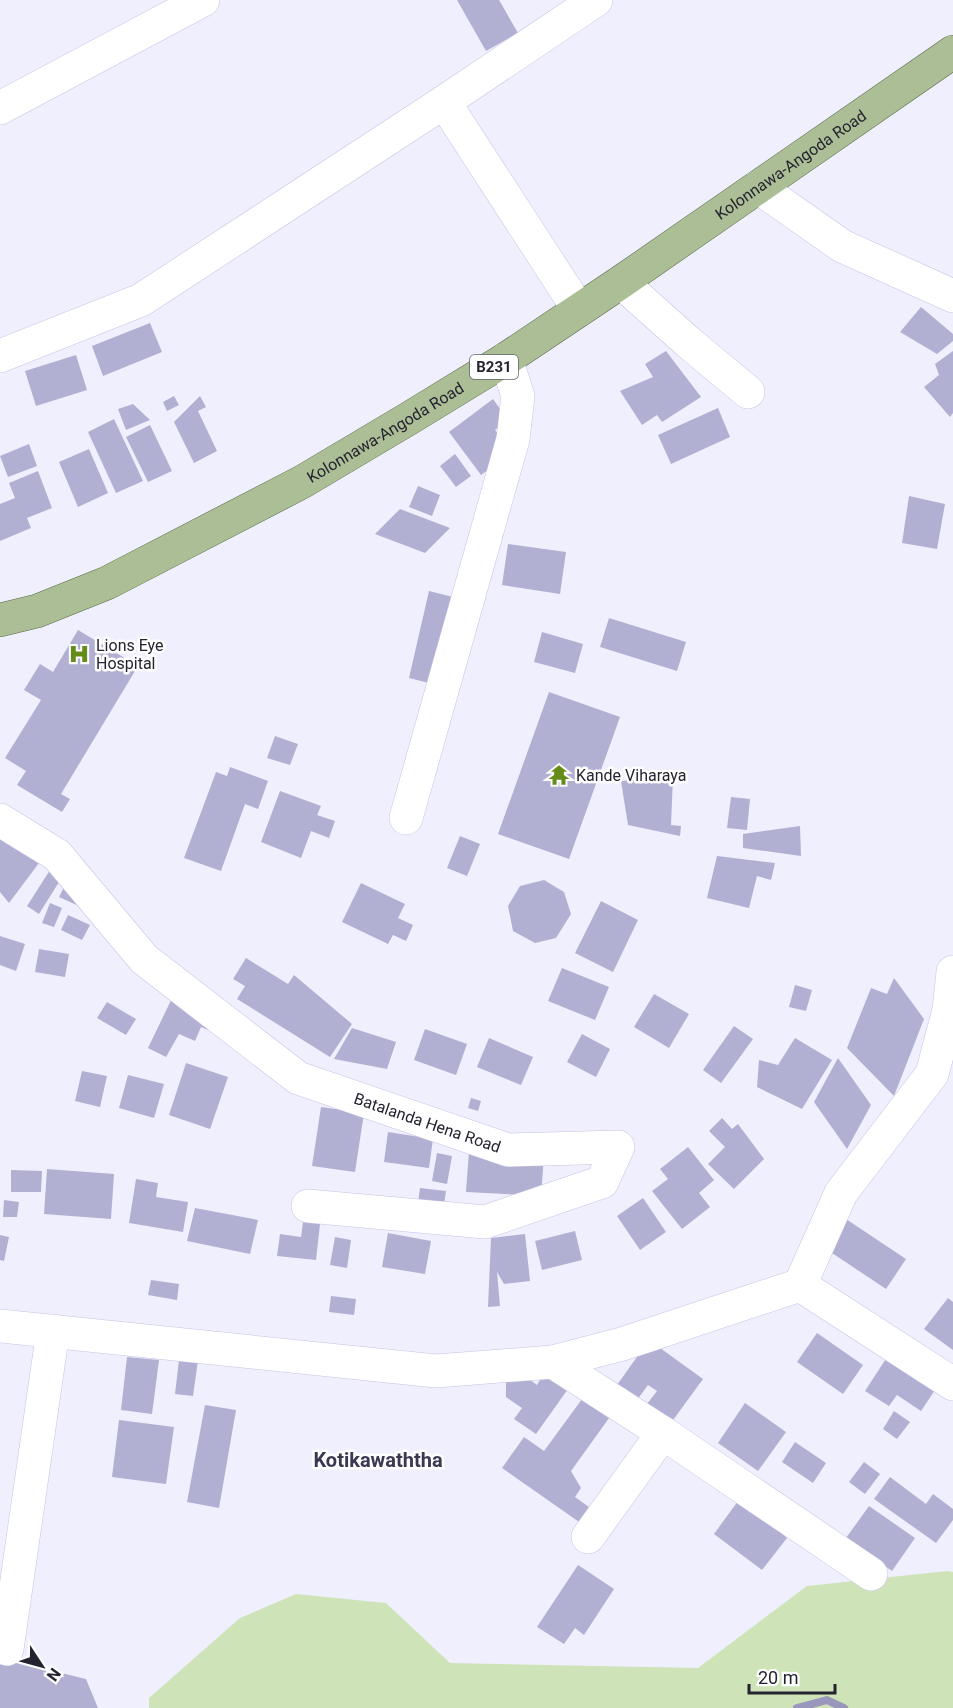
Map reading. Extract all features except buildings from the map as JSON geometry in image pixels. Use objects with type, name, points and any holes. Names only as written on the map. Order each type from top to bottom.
[{"type":"main road","name":"Kolonnawa-Angoda Road","points":[[0,620],[37,611],[107,583],[302,482],[506,359],[953,52]]},
{"type":"street","points":[[0,108],[203,0]]},
{"type":"street","points":[[0,356],[141,300],[596,0]]},
{"type":"street","points":[[444,102],[579,310]]},
{"type":"street","points":[[758,187],[842,246],[953,296]]},
{"type":"street","points":[[913,278],[953,277]]},
{"type":"street","points":[[621,282],[748,392]]},
{"type":"street","points":[[406,818],[513,439],[518,396],[506,359]]},
{"type":"street","name":"Batalanda Hena Road","points":[[0,820],[57,855],[144,959],[298,1078],[508,1150],[618,1147],[602,1182],[485,1222],[308,1206]]},
{"type":"street","points":[[0,1326],[436,1371],[553,1362],[622,1344],[800,1285],[841,1193],[932,1074],[949,1010],[953,972]]},
{"type":"street","points":[[800,1285],[953,1384]]},
{"type":"street","points":[[7,1649],[53,1331]]},
{"type":"street","points":[[553,1362],[663,1433],[871,1574]]},
{"type":"street","points":[[588,1537],[663,1433]]},
{"type":"green space","points":[[953,1572],[953,1708],[149,1708],[149,1698],[240,1618],[296,1594],[386,1603],[450,1663],[698,1668],[807,1586]]},
{"type":"waterway","points":[[797,1708],[827,1700],[844,1708]]},
{"type":"place","name":"Lions Eye Hospital","points":[[79,654]]},
{"type":"place","name":"Kande Viharaya","points":[[559,775]]},
{"type":"district","name":"Kotikawaththa","points":[[378,1460]]}]
